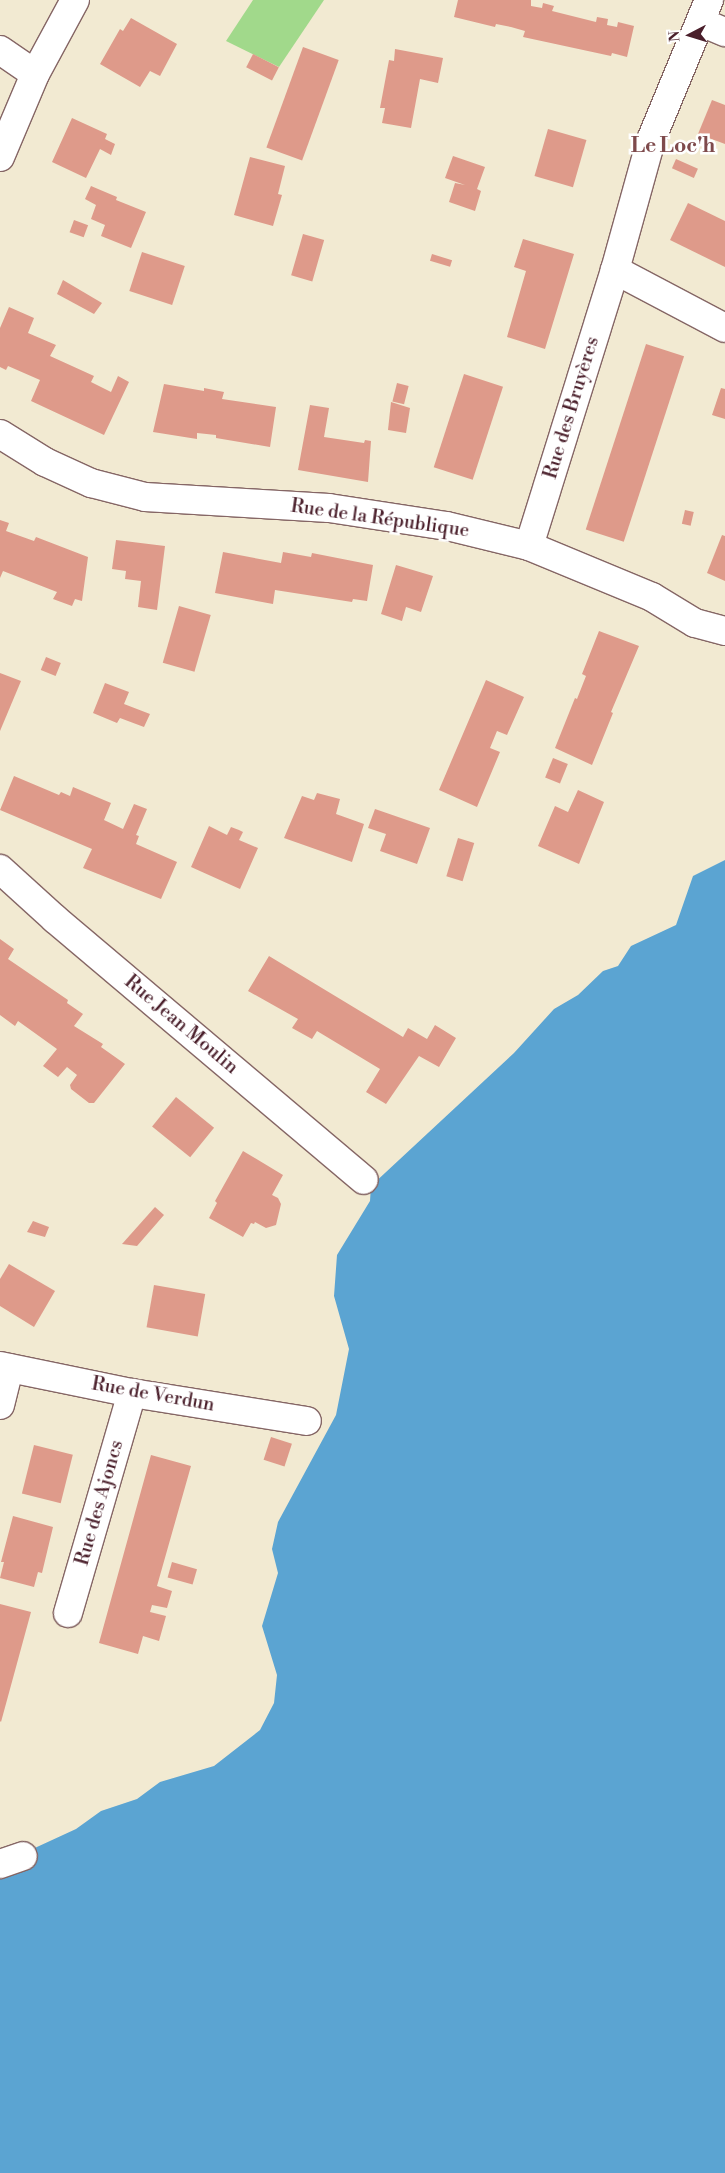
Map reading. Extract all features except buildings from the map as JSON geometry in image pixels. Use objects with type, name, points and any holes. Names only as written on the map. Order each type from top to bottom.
[{"type":"street","points":[[0,157],[35,74],[75,0]]},
{"type":"street","name":"Rue des Bruyères","points":[[529,546],[615,270],[652,140],[706,13]]},
{"type":"street","points":[[0,50],[35,74]]},
{"type":"street","points":[[615,270],[725,328]]},
{"type":"street","name":"Rue de la République","points":[[0,434],[45,462],[91,482],[145,497],[329,508],[447,526],[529,546],[652,596],[695,623],[725,631]]},
{"type":"street","name":"Rue Jean Moulin","points":[[0,869],[55,918],[364,1180]]},
{"type":"street","points":[[0,1405],[4,1367]]},
{"type":"street","name":"Rue de Verdun","points":[[4,1367],[132,1393],[307,1421]]},
{"type":"street","name":"Rue des Ajoncs","points":[[68,1613],[132,1393]]},
{"type":"green space","points":[[253,0],[324,0],[279,67],[226,41]]},
{"type":"water","points":[[725,860],[725,2173],[0,2173],[0,1864],[76,1829],[101,1811],[137,1799],[160,1782],[214,1766],[260,1730],[274,1703],[277,1675],[262,1626],[278,1573],[272,1549],[278,1522],[336,1415],[349,1349],[334,1296],[337,1255],[370,1201],[371,1186],[514,1053],[554,1009],[578,995],[603,971],[618,966],[631,946],[676,925],[693,876]]},
{"type":"district","name":"Le Loc'h","points":[[673,146]]}]
